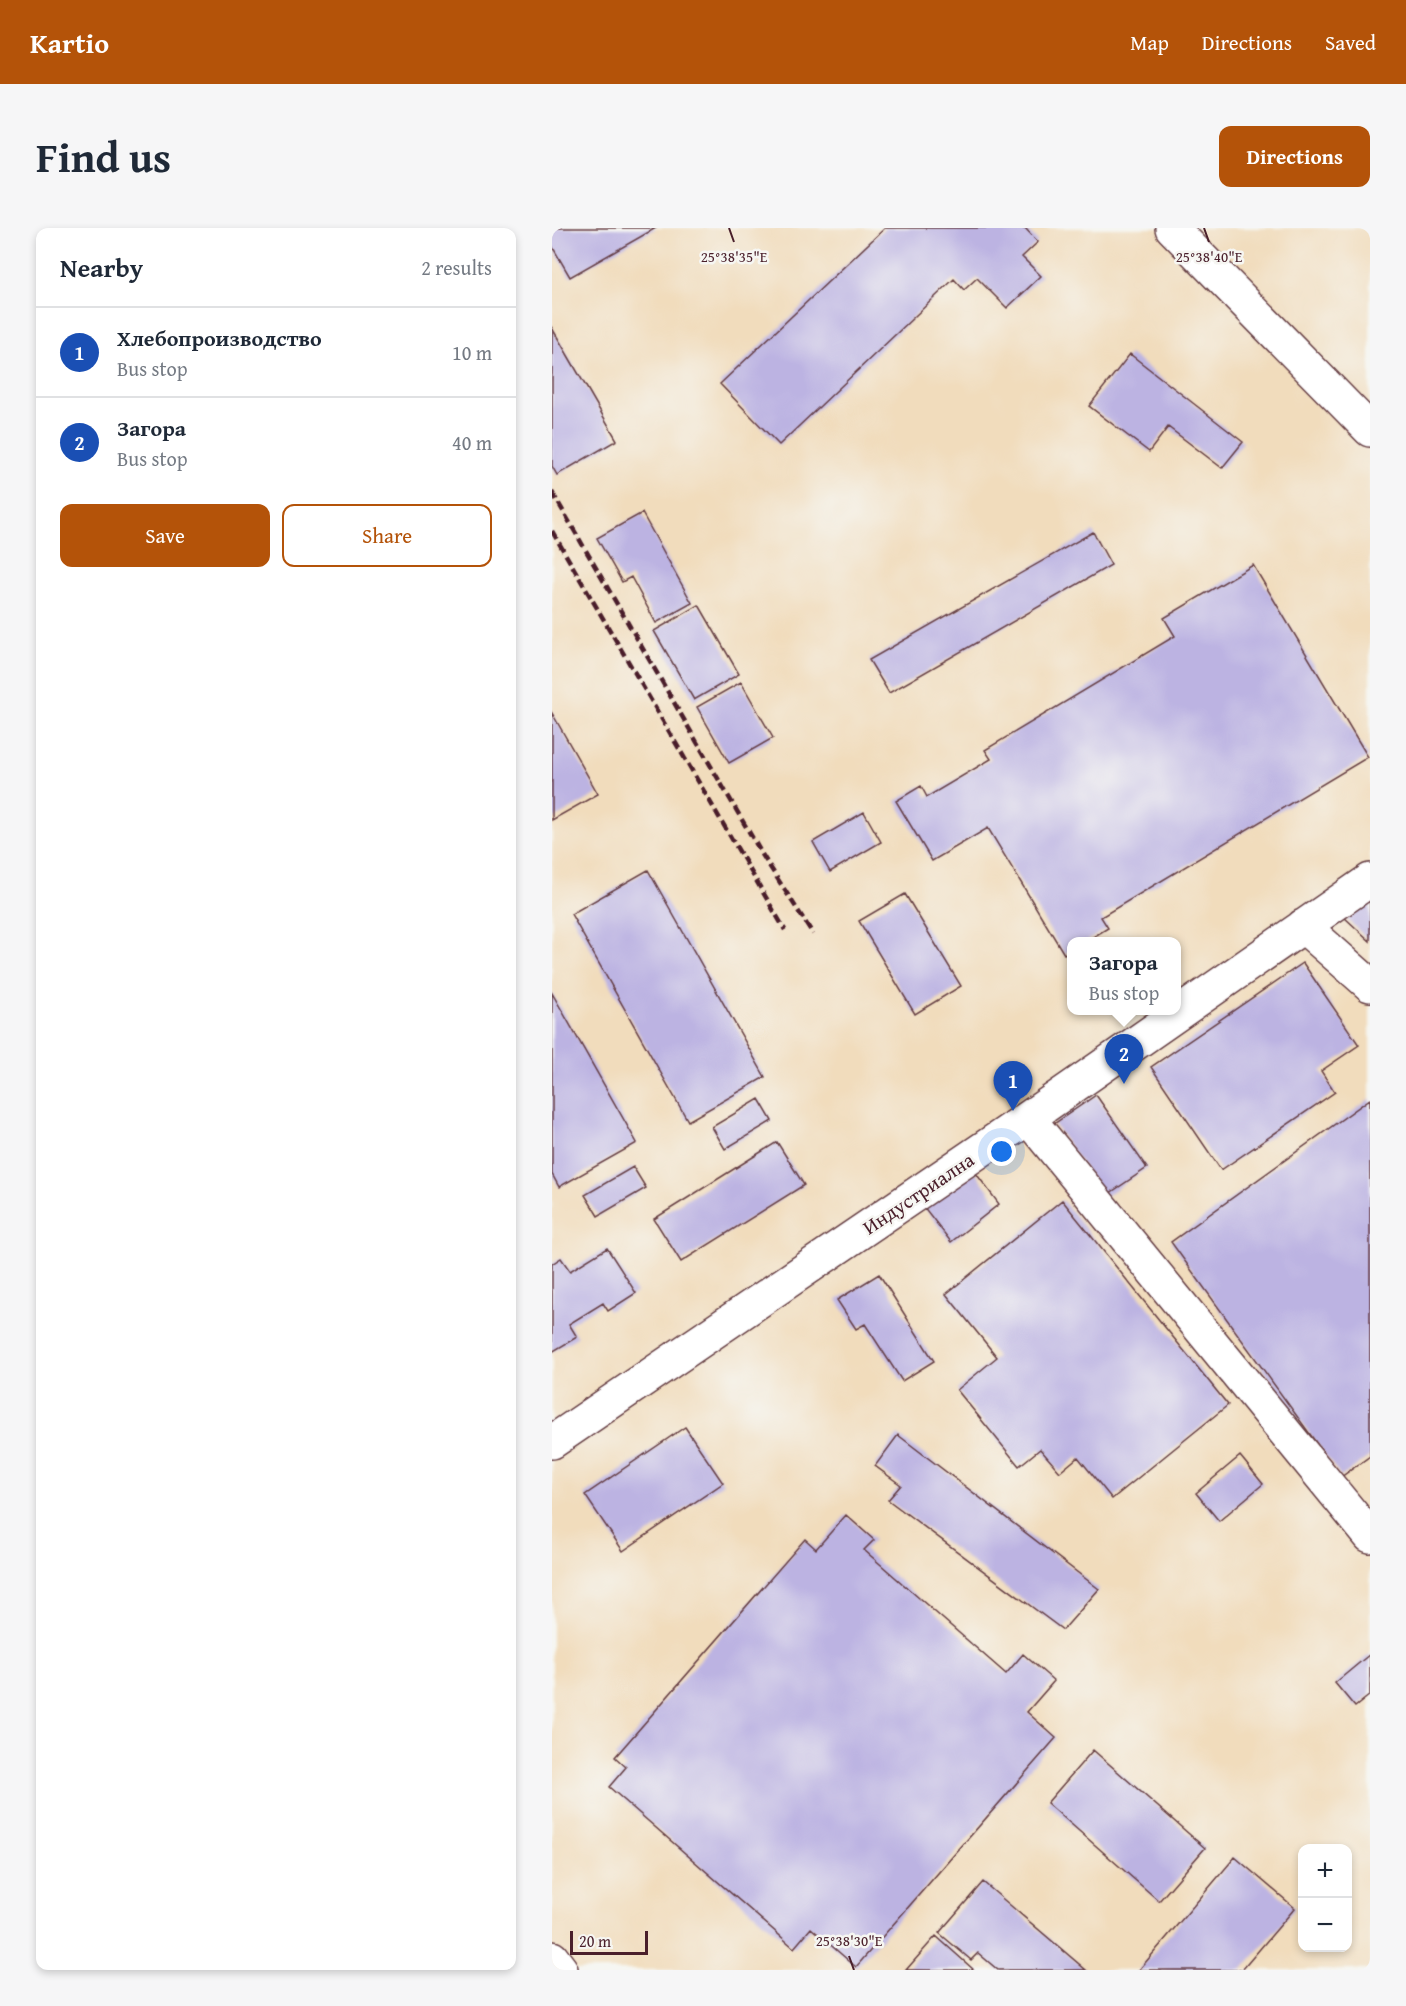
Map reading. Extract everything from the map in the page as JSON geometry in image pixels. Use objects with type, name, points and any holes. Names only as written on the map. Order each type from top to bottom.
[{"type":"street","points":[[1172,228],[1370,430]]},
{"type":"street","name":"Индустриална","points":[[1181,1011],[1370,880]]},
{"type":"street","points":[[1303,926],[1370,985]]},
{"type":"street","name":"Индустриална","points":[[552,1442],[1176,1015]]},
{"type":"street","points":[[1028,1118],[1370,1536]]},
{"type":"street","points":[[552,1958],[561,1970]]},
{"type":"building","points":[[552,228],[656,228],[570,277],[552,246]]},
{"type":"building","points":[[885,228],[1025,228],[1038,242],[1022,257],[1041,276],[1007,308],[977,278],[964,290],[954,279],[779,445],[720,384]]},
{"type":"building","points":[[552,328],[617,440],[557,475],[552,466]]},
{"type":"building","points":[[1130,354],[1243,442],[1222,468],[1168,427],[1149,452],[1089,406]]},
{"type":"building","points":[[642,513],[692,603],[656,623],[631,577],[622,582],[597,538]]},
{"type":"building","points":[[1093,532],[1111,565],[889,693],[869,660]]},
{"type":"building","points":[[1253,565],[1368,757],[1101,917],[1108,928],[1093,937],[1067,937],[1067,952],[1064,954],[988,828],[932,861],[896,801],[921,786],[927,797],[991,759],[985,750],[1175,636],[1164,618]]},
{"type":"building","points":[[699,605],[739,674],[694,700],[654,631]]},
{"type":"building","points":[[741,682],[773,738],[729,763],[697,707]]},
{"type":"building","points":[[552,713],[598,794],[552,820]]},
{"type":"building","points":[[864,812],[881,842],[830,872],[813,842]]},
{"type":"building","points":[[648,870],[765,1077],[688,1121],[571,914]]},
{"type":"building","points":[[905,894],[961,986],[915,1014],[859,921]]},
{"type":"building","points":[[1364,895],[1370,901],[1370,941],[1344,917]]},
{"type":"building","points":[[1303,963],[1359,1045],[1321,1071],[1335,1092],[1221,1170],[1151,1067]]},
{"type":"building","points":[[552,993],[637,1143],[559,1187],[552,1174]]},
{"type":"building","points":[[1096,1095],[1147,1168],[1104,1197],[1054,1124]]},
{"type":"building","points":[[759,1099],[772,1121],[725,1149],[712,1127]]},
{"type":"building","points":[[1370,1099],[1370,1456],[1341,1477],[1171,1242]]},
{"type":"building","points":[[777,1142],[804,1185],[681,1262],[654,1219]]},
{"type":"building","points":[[633,1167],[646,1188],[598,1216],[585,1195]]},
{"type":"building","points":[[972,1168],[999,1204],[951,1242],[923,1206]]},
{"type":"building","points":[[1062,1200],[1228,1405],[1112,1499],[1078,1457],[1060,1472],[1040,1449],[1019,1466],[957,1390],[997,1357],[946,1294]]},
{"type":"building","points":[[607,1248],[636,1293],[608,1311],[603,1303],[569,1324],[577,1337],[552,1352],[552,1264],[561,1258],[570,1271]]},
{"type":"building","points":[[879,1274],[934,1361],[902,1381],[865,1324],[856,1329],[837,1300]]},
{"type":"building","points":[[685,1427],[723,1483],[623,1551],[585,1495]]},
{"type":"building","points":[[898,1435],[1099,1589],[1063,1630],[888,1500],[901,1485],[875,1466]]},
{"type":"building","points":[[1240,1456],[1263,1484],[1219,1521],[1196,1493]]},
{"type":"building","points":[[846,1515],[874,1540],[864,1550],[1006,1674],[1023,1654],[1054,1681],[1027,1712],[1056,1738],[856,1967],[811,1928],[794,1948],[609,1787],[626,1767],[615,1757],[805,1539],[816,1549]]},
{"type":"building","points":[[1370,1654],[1370,1695],[1355,1707],[1335,1683]]},
{"type":"building","points":[[1093,1750],[1205,1848],[1159,1901],[1047,1803]]},
{"type":"building","points":[[1235,1857],[1295,1908],[1242,1970],[1139,1970]]},
{"type":"building","points":[[983,1882],[1086,1970],[998,1970],[978,1953],[971,1960],[939,1933]]},
{"type":"building","points":[[936,1936],[974,1970],[906,1970]]},
{"type":"railway","points":[[552,492],[763,856],[813,934]]},
{"type":"railway","points":[[552,531],[785,930]]},
{"type":"place","name":"Загора","points":[[1124,1084]]},
{"type":"place","name":"Хлебопроизводство","points":[[1013,1111]]}]
